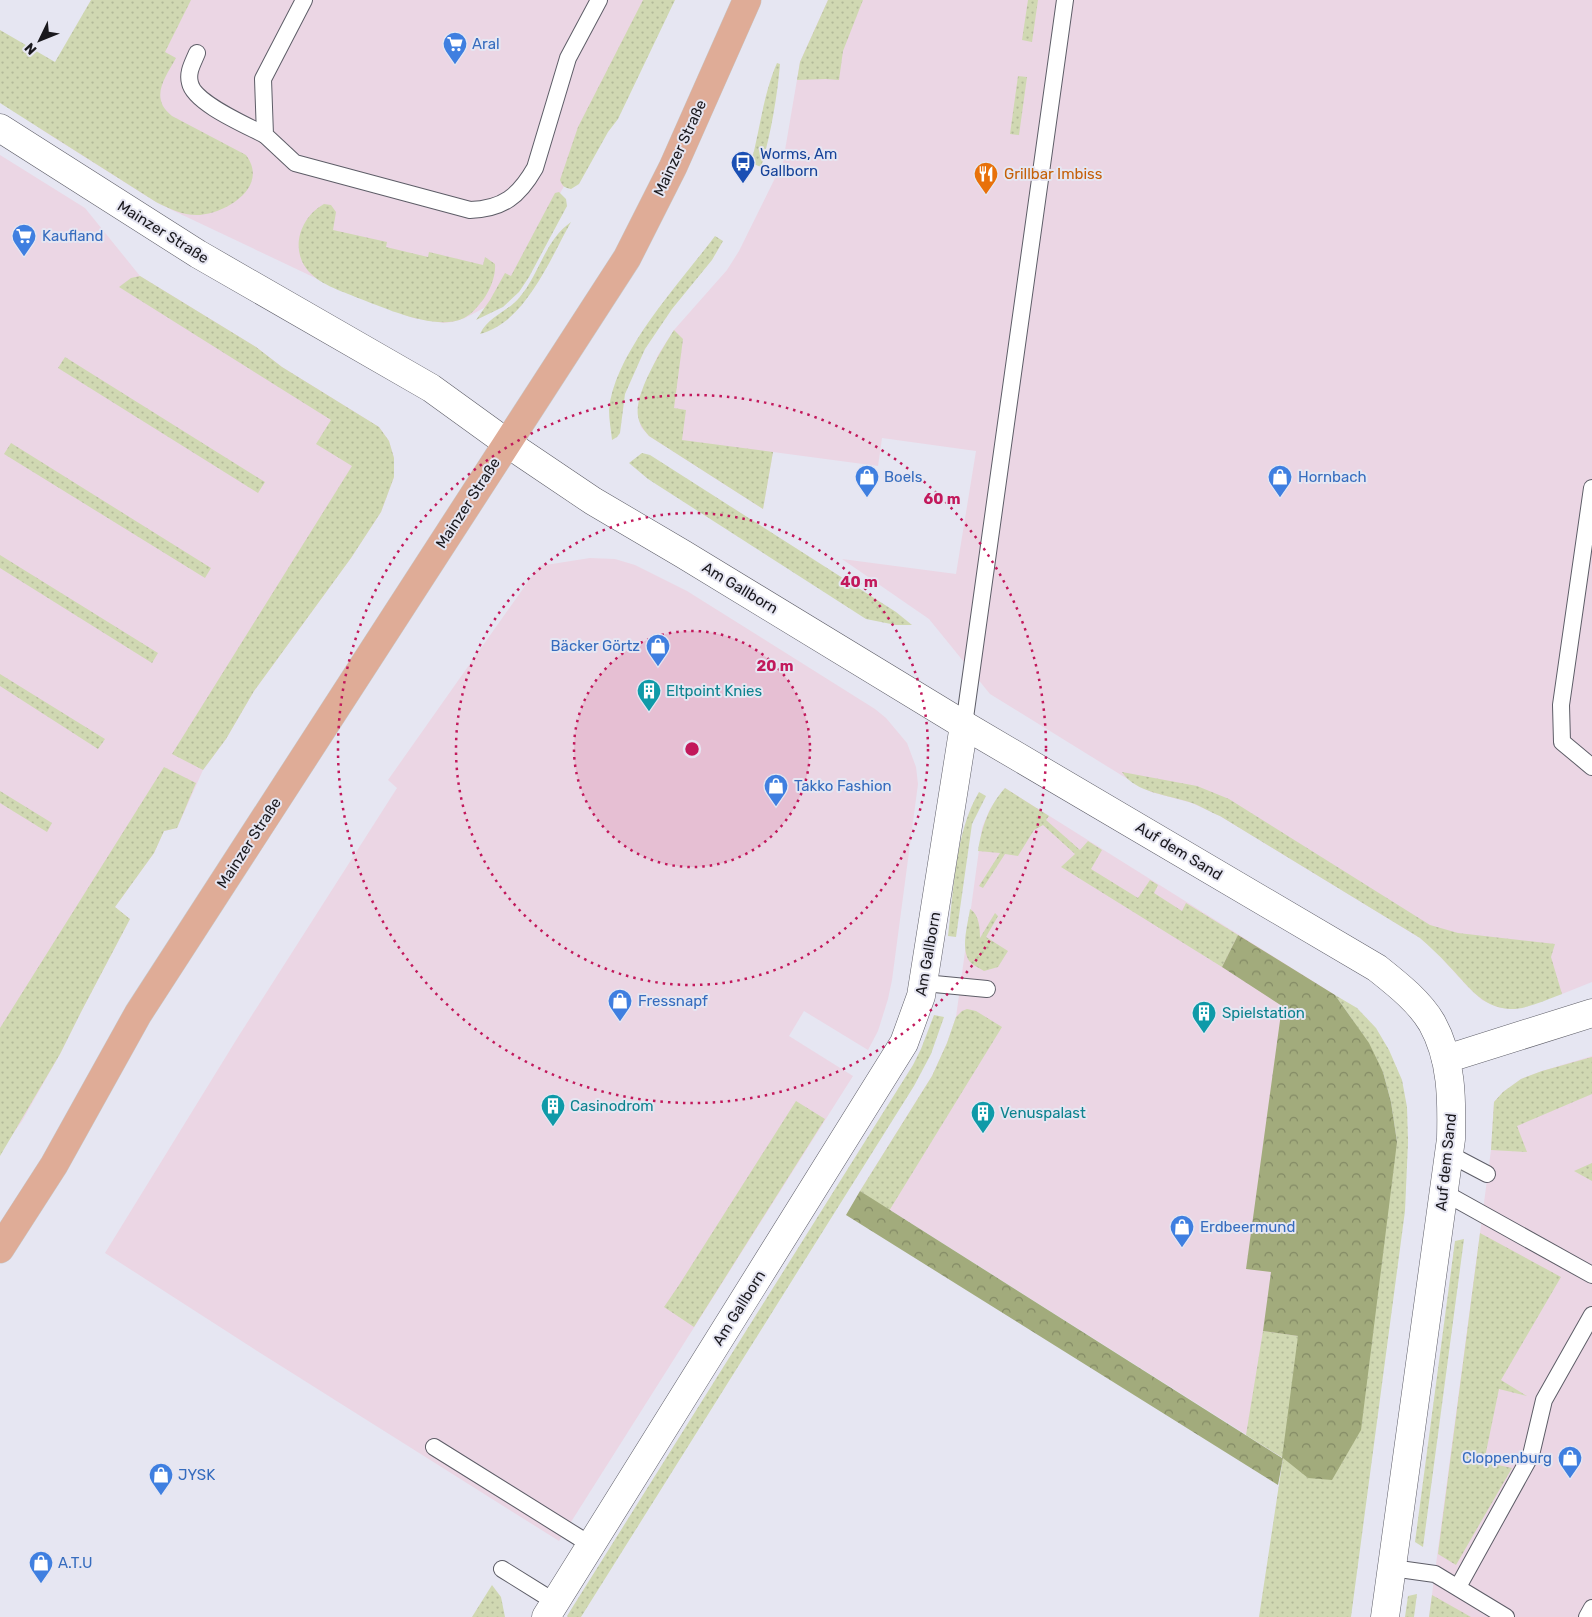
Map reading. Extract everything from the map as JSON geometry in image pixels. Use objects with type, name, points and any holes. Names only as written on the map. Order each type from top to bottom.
[{"type":"main road","name":"Mainzer Straße","points":[[0,1249],[54,1165],[138,1014],[627,258],[673,167],[747,0]]},
{"type":"street","name":"Mainzer Straße","points":[[0,128],[198,254],[430,388],[507,443]]},
{"type":"street","name":"Am Gallborn","points":[[507,443],[593,501],[684,554],[964,725],[924,983],[904,1043],[551,1609]]},
{"type":"street","name":"Auf dem Sand","points":[[964,725],[1377,968],[1405,991],[1431,1022],[1446,1058],[1452,1099],[1449,1154],[1385,1617]]},
{"type":"street","points":[[1446,1058],[1592,1014]]},
{"type":"lane","points":[[265,135],[263,78],[304,0]]},
{"type":"lane","points":[[197,53],[189,72],[189,82],[193,91],[202,101],[265,135],[295,163],[470,210],[485,209],[515,196],[535,168],[568,58],[599,0]]},
{"type":"lane","points":[[964,725],[1065,0]]},
{"type":"lane","points":[[1592,488],[1561,705],[1562,742],[1592,767]]},
{"type":"lane","points":[[924,983],[987,989]]},
{"type":"lane","points":[[1449,1154],[1487,1174]]},
{"type":"lane","points":[[1443,1192],[1592,1275]]},
{"type":"lane","points":[[1458,1587],[1531,1455],[1544,1400],[1592,1315]]},
{"type":"lane","points":[[434,1447],[591,1545]]},
{"type":"lane","points":[[1392,1568],[1435,1574],[1506,1617]]},
{"type":"lane","points":[[502,1569],[551,1609]]},
{"type":"lane","points":[[1587,1617],[1592,1608]]},
{"type":"shaded area","points":[[111,0],[658,0],[617,89],[503,298],[465,318],[444,323],[413,318],[347,293],[174,211],[156,202],[39,128]]},
{"type":"shaded area","name":"Hornbach","points":[[828,0],[1592,0],[1592,982],[1562,994],[1511,1009],[1497,1007],[1482,1000],[1420,938],[1220,816],[1192,803],[1151,792],[990,694],[929,619],[842,559],[956,574],[976,451],[882,438],[878,466],[773,452],[763,509],[649,436],[641,427],[638,416],[639,398],[658,355],[674,330],[727,270],[739,251],[783,162],[800,62]]},
{"type":"shaded area","name":"Kaufland","points":[[0,155],[85,208],[140,276],[256,347],[282,367],[379,427],[389,441],[394,458],[394,477],[381,512],[351,558],[254,691],[226,739],[203,770],[177,828],[164,831],[154,853],[115,907],[130,919],[60,1054],[22,1121],[0,1152]]},
{"type":"shaded area","points":[[590,558],[615,559],[635,565],[687,591],[875,709],[886,718],[907,743],[916,767],[918,784],[892,980],[878,1031],[868,1050],[804,1011],[789,1036],[853,1076],[559,1541],[105,1253],[238,1037],[397,788],[388,780],[539,566]]},
{"type":"shaded area","points":[[1005,788],[1335,995],[1283,1458],[860,1191],[932,1076],[947,1043],[956,1017],[982,828],[990,809]]},
{"type":"shaded area","points":[[1592,1056],[1592,1617],[1429,1617],[1491,1150],[1494,1102],[1503,1092],[1521,1079]]},
{"type":"green space","points":[[91,0],[191,0],[165,52],[176,58],[161,88],[161,102],[172,116],[246,155],[252,166],[253,177],[249,187],[233,203],[223,209],[200,215],[183,213],[172,209],[156,202],[0,103],[0,30],[55,62]]},
{"type":"green space","points":[[643,0],[675,0],[618,119],[608,132],[579,184],[571,189],[567,188],[560,180],[578,127]]},
{"type":"green space","points":[[828,0],[863,0],[843,51],[839,80],[797,80],[800,62]]},
{"type":"green space","points":[[1028,0],[1038,0],[1032,42],[1022,40]]},
{"type":"green space","points":[[777,63],[780,64],[775,103],[761,167],[751,163],[765,100]]},
{"type":"green space","points":[[1018,76],[1027,77],[1019,135],[1010,134]]},
{"type":"green space","points":[[559,192],[566,199],[567,206],[529,277],[519,292],[503,307],[476,320],[505,273],[511,276],[555,193]]},
{"type":"green space","points":[[324,204],[331,205],[336,212],[333,230],[387,242],[386,247],[428,257],[429,252],[483,265],[485,257],[495,264],[488,292],[479,305],[464,318],[453,322],[440,322],[411,317],[396,312],[323,283],[306,268],[301,259],[299,241],[304,224],[316,209]]},
{"type":"green space","points":[[571,222],[545,271],[523,303],[496,328],[480,334],[488,323],[519,298],[532,279],[548,248],[562,229]]},
{"type":"green space","points":[[715,236],[723,241],[712,260],[672,309],[645,349],[625,394],[620,433],[612,440],[609,410],[614,388],[623,365],[651,318]]},
{"type":"green space","points":[[140,276],[256,347],[282,367],[379,427],[389,441],[394,458],[394,477],[381,512],[351,558],[254,691],[226,739],[203,770],[172,754],[352,466],[316,444],[331,420],[119,287],[131,278]]},
{"type":"green space","points":[[674,330],[683,339],[674,408],[686,410],[682,440],[773,452],[763,509],[649,436],[641,424],[638,416],[638,407],[644,384]]},
{"type":"green space","points":[[65,357],[265,482],[258,493],[58,368]]},
{"type":"green space","points":[[11,443],[211,568],[205,578],[4,454]]},
{"type":"green space","points":[[642,453],[650,455],[896,612],[912,625],[896,625],[866,619],[648,479],[629,463]]},
{"type":"green space","points":[[0,555],[158,653],[152,663],[0,568]]},
{"type":"green space","points":[[0,674],[105,739],[98,749],[0,686]]},
{"type":"green space","points":[[164,767],[196,783],[177,828],[164,831],[154,853],[115,907],[130,919],[60,1054],[0,1156],[0,1028]]},
{"type":"green space","points":[[1122,772],[1197,786],[1229,799],[1430,925],[1458,933],[1555,944],[1551,957],[1562,994],[1516,1009],[1500,1008],[1491,1004],[1468,987],[1420,938],[1220,816],[1192,803],[1135,785]]},
{"type":"green space","points":[[1005,788],[1049,816],[1046,820],[1080,850],[1088,841],[1102,850],[1091,869],[1138,898],[1150,880],[1158,885],[1154,893],[1182,911],[1186,903],[1238,935],[1222,967],[1061,867],[1075,854],[1043,825],[1034,830],[1018,856],[1005,854],[983,888],[979,886],[1000,853],[978,851],[987,818],[994,802]]},
{"type":"green space","points":[[0,791],[52,823],[47,832],[0,803]]},
{"type":"green space","points":[[979,792],[986,796],[972,824],[956,937],[948,936],[960,843],[971,808]]},
{"type":"green space","points":[[970,909],[977,918],[980,938],[995,913],[998,916],[986,937],[1008,951],[998,967],[984,971],[970,962],[967,957],[965,943]]},
{"type":"green space","points":[[1238,935],[1335,995],[1369,1043],[1383,1072],[1391,1102],[1397,1142],[1361,1430],[1332,1480],[1308,1478],[1283,1458],[1278,1485],[846,1215],[860,1191],[1282,1458],[1298,1336],[1263,1331],[1271,1272],[1246,1269],[1282,1006],[1222,967]]},
{"type":"green space","points":[[1335,995],[1357,1008],[1376,1028],[1389,1050],[1402,1080],[1407,1107],[1408,1142],[1405,1211],[1351,1617],[1259,1617],[1283,1458],[1246,1435],[1263,1331],[1298,1336],[1397,1142],[1391,1102],[1383,1072],[1352,1019]]},
{"type":"green space","points":[[967,1009],[976,1011],[1002,1027],[889,1211],[860,1191],[932,1076],[956,1017]]},
{"type":"green space","points":[[934,1015],[944,1017],[931,1054],[914,1086],[581,1617],[568,1617],[913,1065]]},
{"type":"green space","points":[[1592,1057],[1592,1094],[1517,1126],[1527,1152],[1491,1150],[1494,1102],[1503,1092],[1521,1079]]},
{"type":"green space","points":[[796,1101],[825,1119],[694,1327],[664,1307]]},
{"type":"green space","points":[[1592,1163],[1592,1181],[1574,1171]]},
{"type":"green space","points":[[1480,1233],[1561,1277],[1501,1380],[1527,1396],[1499,1389],[1484,1462],[1512,1468],[1456,1565],[1438,1554]]},
{"type":"green space","points":[[1464,1239],[1423,1547],[1415,1542],[1455,1241]]},
{"type":"green space","points":[[492,1585],[501,1597],[505,1617],[472,1617]]},
{"type":"green space","points":[[1417,1594],[1414,1617],[1405,1617],[1408,1596]]},
{"type":"green space","points":[[1432,1595],[1471,1617],[1429,1617]]},
{"type":"place","name":"Aral","points":[[455,65]]},
{"type":"place","name":"Worms, Am Gallborn","points":[[743,184]]},
{"type":"place","name":"Grillbar Imbiss","points":[[986,195]]},
{"type":"place","name":"Kaufland","points":[[24,257]]},
{"type":"place","name":"Boels","points":[[867,498]]},
{"type":"place","name":"Hornbach","points":[[1280,498]]},
{"type":"place","name":"Bäcker Görtz","points":[[658,667]]},
{"type":"place","name":"Eltpoint Knies","points":[[649,712]]},
{"type":"place","name":"Takko Fashion","points":[[776,807]]},
{"type":"place","name":"Fressnapf","points":[[620,1022]]},
{"type":"place","name":"Spielstation","points":[[1204,1034]]},
{"type":"place","name":"Casinodrom","points":[[553,1127]]},
{"type":"place","name":"Venuspalast","points":[[983,1134]]},
{"type":"place","name":"Erdbeermund","points":[[1182,1248]]},
{"type":"place","name":"Cloppenburg","points":[[1570,1479]]},
{"type":"place","name":"JYSK","points":[[161,1496]]},
{"type":"place","name":"A.T.U","points":[[41,1584]]}]
